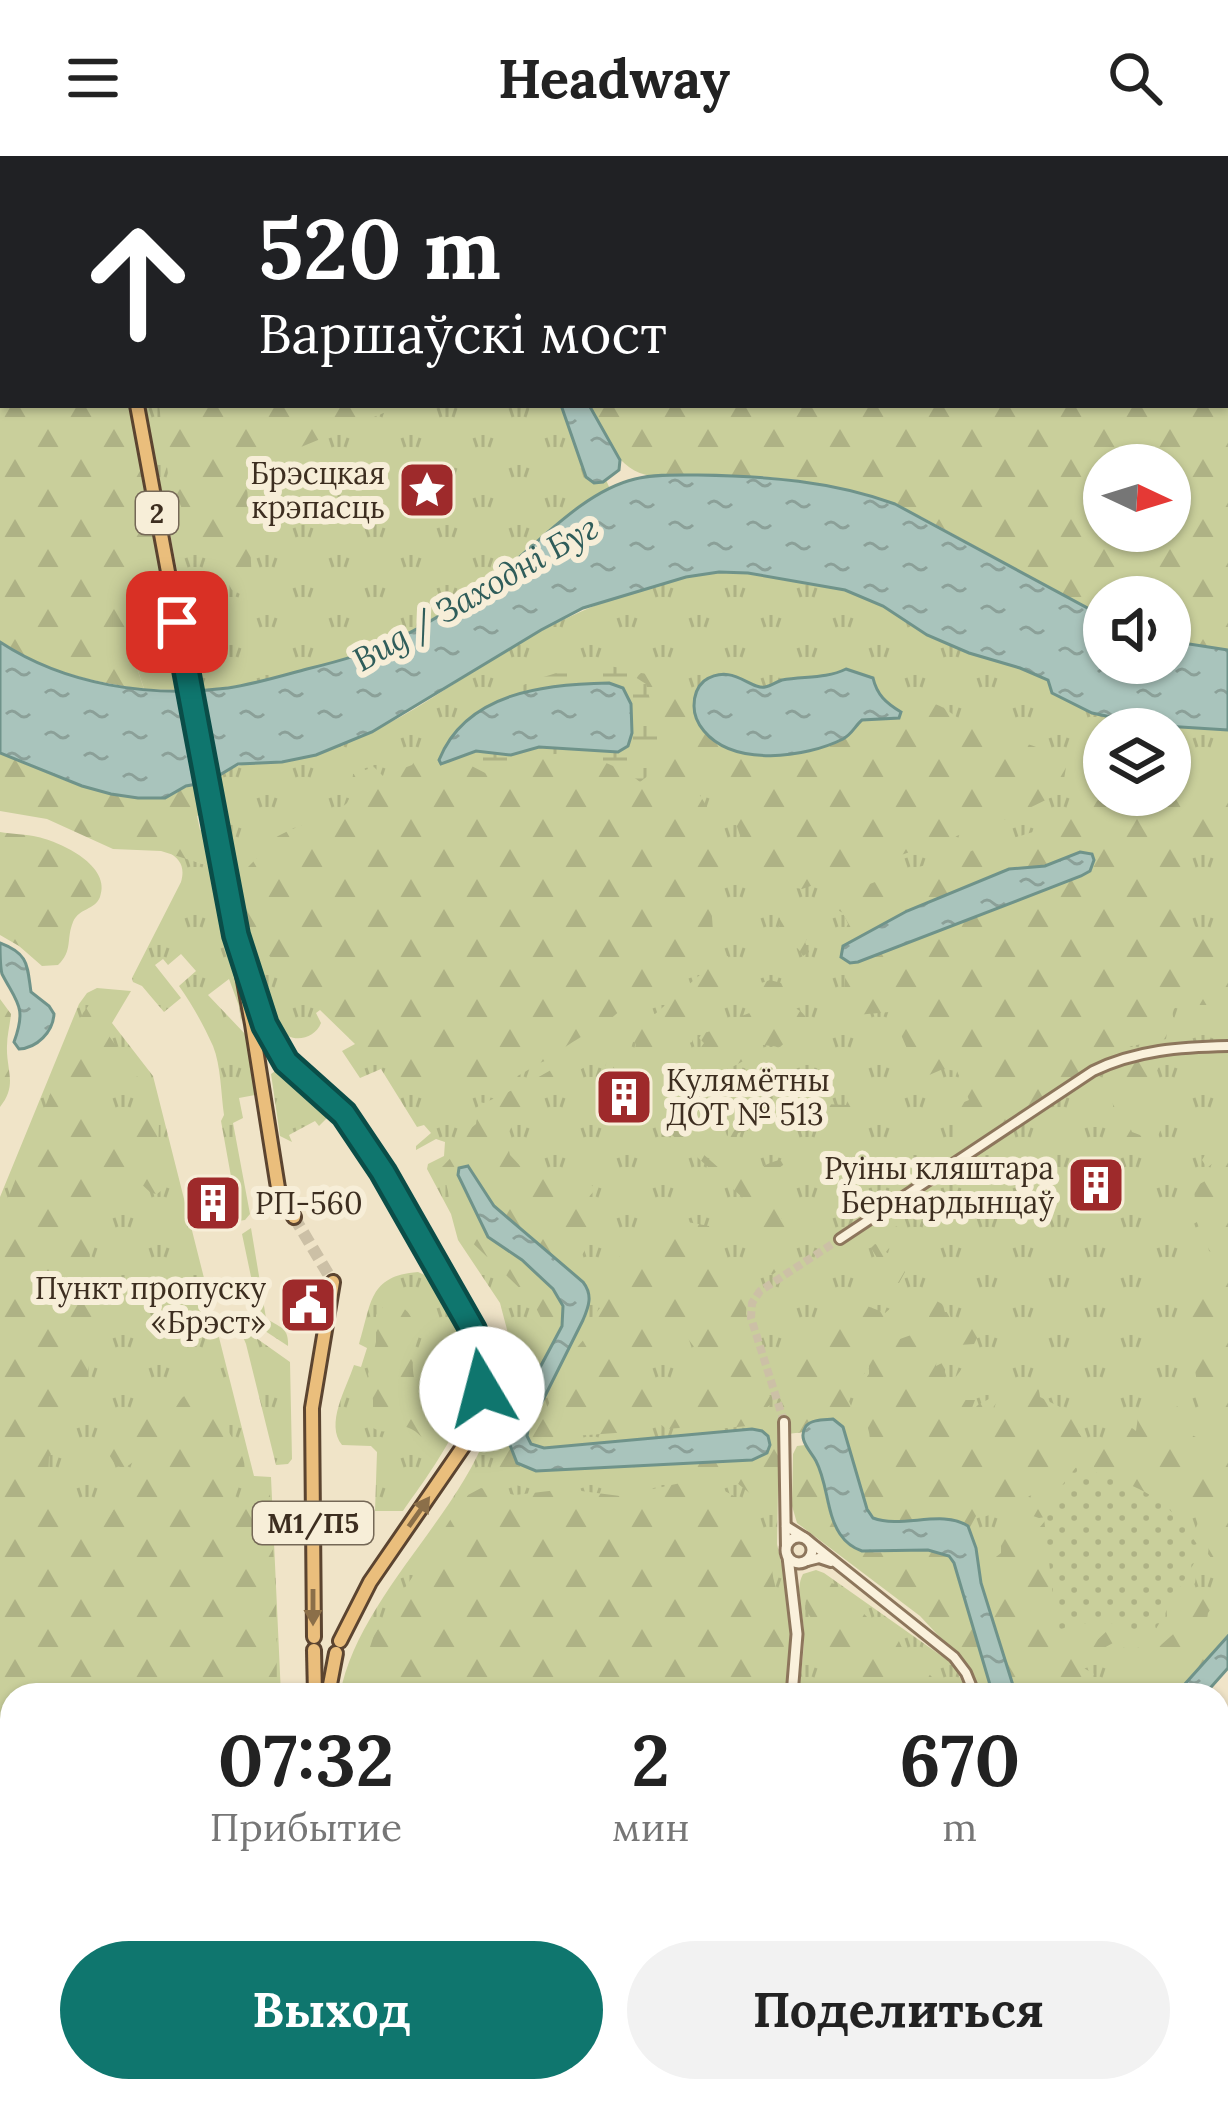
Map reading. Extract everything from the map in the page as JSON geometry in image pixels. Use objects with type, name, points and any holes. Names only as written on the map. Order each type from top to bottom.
[{"type":"highway","name":"2","points":[[138,408],[197,736]]},
{"type":"highway","name":"М1/П5","points":[[197,736],[278,1188],[295,1217]]},
{"type":"highway","name":"М1/П5","points":[[236,935],[272,1042],[294,1071],[344,1114],[473,1330],[484,1362],[482,1389],[467,1441],[370,1582],[338,1647],[330,1683]]},
{"type":"highway","name":"М1/П5","points":[[315,1683],[312,1408],[333,1282]]},
{"type":"street","points":[[840,1239],[1093,1071],[1142,1053],[1228,1046]]},
{"type":"street","points":[[784,1422],[785,1525],[797,1646],[793,1683]]},
{"type":"street","points":[[785,1525],[954,1658],[970,1683]]},
{"type":"street","points":[[787,1552],[794,1538],[807,1540]]},
{"type":"street","points":[[793,1587],[812,1554],[807,1540]]},
{"type":"street","points":[[787,1552],[798,1564],[823,1559],[838,1564]]},
{"type":"green space","points":[[0,408],[131,408],[168,610],[136,665],[144,689],[69,674],[0,642]]},
{"type":"green space","points":[[146,408],[562,408],[586,477],[597,484],[606,480],[610,489],[475,593],[428,623],[392,642],[295,674],[195,690],[182,620],[184,606]]},
{"type":"green space","points":[[159,408],[396,408],[267,461],[251,473],[247,483],[252,582],[242,595],[232,590],[207,546],[188,524],[168,474]]},
{"type":"green space","points":[[590,408],[1228,408],[1228,650],[1191,644],[1191,576],[1083,576],[1083,605],[922,517],[867,494],[756,476],[652,476],[629,467],[613,450]]},
{"type":"green space","points":[[719,572],[845,590],[883,606],[927,635],[1020,668],[1105,708],[1083,708],[1083,816],[1191,816],[1191,728],[1228,730],[1228,1636],[1186,1683],[1012,1683],[981,1583],[976,1548],[867,1509],[843,1427],[807,1425],[804,1432],[779,1435],[777,1544],[791,1605],[789,1683],[343,1683],[375,1611],[471,1467],[515,1360],[500,1303],[458,1240],[451,1214],[427,1169],[444,1156],[445,1142],[436,1139],[416,1150],[431,1133],[424,1125],[417,1127],[381,1069],[360,1078],[342,1051],[355,1044],[320,1010],[316,1013],[321,1023],[315,1031],[293,1038],[266,999],[237,920],[211,780],[244,764],[299,759],[343,744],[399,718],[515,645],[627,594]]},
{"type":"green space","points":[[168,610],[183,690],[144,689],[136,665]]},
{"type":"green space","points":[[596,664],[621,668],[646,684],[658,731],[659,767],[640,782],[618,768],[578,755],[538,757],[493,777],[456,758],[476,751],[511,755],[539,747],[604,751],[599,683],[530,689],[491,703],[541,678]]},
{"type":"green space","points":[[641,673],[664,677],[687,691],[705,731],[716,742],[760,755],[831,745],[862,720],[896,719],[923,705],[938,705],[972,728],[1031,745],[1054,757],[1066,767],[1062,792],[1009,818],[802,889],[762,882],[717,784],[720,753],[696,750],[680,763],[709,810],[737,873],[710,891],[714,944],[645,1005],[633,1012],[622,1009],[554,1058],[507,1082],[464,1087],[462,1080],[455,1079],[453,1086],[414,1093],[245,933],[236,886],[240,875],[271,837],[347,803],[353,774],[374,767],[383,776],[412,765],[423,749],[440,754],[441,763],[450,762]]},
{"type":"green space","points":[[0,753],[116,795],[156,798],[200,784],[205,813],[197,816],[200,830],[207,829],[215,868],[161,851],[113,849],[47,819],[0,811]]},
{"type":"green space","points":[[1191,787],[1228,792],[1228,836],[1198,838],[1181,846],[1184,920],[1219,933],[1228,927],[1228,1005],[1186,1001],[1172,1010],[1174,1023],[1166,1039],[1096,1058],[964,1148],[953,1144],[952,1107],[969,1100],[957,1071],[943,1069],[927,1076],[911,1058],[889,1012],[835,1017],[824,1012],[823,1004],[844,991],[846,970],[836,965],[831,946],[848,924],[843,913],[836,909],[826,917],[820,931],[805,942],[809,952],[803,956],[779,928],[780,916],[1083,812],[1083,816],[1191,816]]},
{"type":"green space","points":[[0,832],[59,844],[82,857],[99,875],[100,897],[76,917],[66,955],[58,965],[42,966],[0,935]]},
{"type":"green space","points":[[168,852],[215,868],[241,1021],[229,979],[208,995],[246,1035],[255,1095],[239,1098],[243,1118],[233,1123],[250,1214],[245,1220],[239,1221],[221,1121],[216,1054],[179,986],[196,971],[181,954],[168,965],[163,959],[155,965],[181,998],[164,1012],[132,978],[181,882],[181,864]]},
{"type":"green space","points":[[728,956],[730,965],[721,981],[726,999],[714,1005],[702,1003],[700,1009],[690,1011],[686,1022],[695,1027],[692,1042],[671,1050],[660,1045],[642,1061],[634,1055],[636,1043],[631,1041],[632,1048],[625,1053],[612,1049],[605,1066],[593,1062],[548,1089],[543,1097],[537,1095],[527,1106],[529,1115],[512,1126],[506,1138],[510,1155],[536,1183],[560,1169],[568,1179],[593,1186],[586,1200],[618,1200],[622,1205],[594,1234],[572,1273],[494,1206],[465,1166],[458,1171],[488,1237],[522,1260],[553,1289],[563,1306],[562,1326],[508,1432],[517,1462],[539,1472],[541,1479],[531,1487],[508,1482],[496,1466],[500,1417],[542,1320],[532,1300],[457,1228],[442,1167],[476,1124],[479,1102],[528,1083],[655,1014],[717,960]]},
{"type":"green space","points":[[770,980],[784,989],[776,1003],[765,1005],[752,1028],[746,1026],[740,1032],[733,1051],[764,1020],[795,1008],[804,1015],[807,1034],[780,1047],[763,1045],[743,1061],[701,1078],[693,1092],[684,1096],[676,1091],[673,1074],[669,1078],[672,1090],[661,1096],[653,1094],[649,1106],[729,1177],[791,1159],[771,1174],[785,1198],[778,1215],[790,1228],[768,1244],[781,1268],[772,1275],[753,1239],[756,1205],[630,1102],[627,1093],[614,1088],[624,1071],[613,1068],[626,1058],[647,1064],[655,1063],[658,1056],[664,1067],[682,1066],[704,1043],[699,1038],[703,1033],[759,1011],[750,994],[758,984]]},
{"type":"green space","points":[[97,988],[131,991],[112,1023],[153,1076],[254,1476],[271,1477],[280,1683],[0,1683],[0,1197],[87,993]]},
{"type":"green space","points":[[0,999],[11,1014],[10,1084],[0,1107]]},
{"type":"green space","points":[[97,1004],[103,1012],[107,1033],[139,1079],[136,1089],[127,1094],[107,1081],[97,1082],[93,1112],[115,1132],[135,1108],[152,1104],[159,1122],[158,1152],[170,1180],[157,1194],[137,1180],[127,1181],[93,1220],[90,1261],[101,1296],[100,1326],[74,1420],[49,1457],[48,1482],[59,1499],[87,1520],[109,1517],[147,1466],[141,1456],[125,1468],[116,1466],[109,1445],[129,1444],[143,1421],[170,1416],[188,1394],[209,1397],[245,1467],[234,1499],[243,1501],[258,1485],[270,1495],[277,1683],[4,1683],[0,1679],[0,1468],[4,1460],[0,1457],[0,1218],[89,1005]]},
{"type":"green space","points":[[1157,1061],[1158,1069],[1146,1078],[1148,1089],[1157,1090],[1162,1101],[1156,1109],[1167,1113],[1157,1139],[1150,1137],[1140,1117],[1124,1119],[1122,1128],[1130,1127],[1145,1142],[1141,1147],[1125,1148],[1122,1135],[1108,1135],[1105,1122],[1085,1127],[1093,1116],[1114,1115],[1114,1077],[1121,1067]]},
{"type":"green space","points":[[281,1067],[327,1113],[319,1126],[315,1121],[289,1135],[292,1142],[280,1136],[271,1074]]},
{"type":"green space","points":[[849,1097],[855,1097],[863,1110],[860,1115],[828,1120],[831,1125],[851,1123],[842,1135],[820,1142],[822,1124],[817,1119],[824,1104],[846,1105]]},
{"type":"green space","points":[[742,1109],[749,1118],[756,1114],[760,1118],[750,1130],[738,1133],[736,1138],[748,1153],[740,1164],[731,1162],[722,1144]]},
{"type":"green space","points":[[1207,1152],[1214,1152],[1218,1161],[1228,1158],[1228,1260],[1209,1251],[1197,1222],[1186,1228],[1182,1222],[1190,1212],[1197,1217],[1208,1207],[1195,1201],[1194,1187],[1216,1180],[1216,1164],[1207,1168],[1202,1160]]},
{"type":"green space","points":[[671,1219],[709,1226],[717,1253],[758,1285],[747,1300],[746,1314],[772,1403],[757,1416],[748,1417],[748,1426],[705,1430],[690,1421],[666,1429],[654,1418],[648,1431],[638,1433],[635,1421],[629,1432],[574,1436],[577,1413],[567,1417],[562,1440],[535,1443],[529,1436],[531,1428],[539,1423],[568,1358],[585,1338],[582,1330],[600,1308],[598,1287],[634,1236]],"holes":[[[670,1330],[683,1332],[709,1367],[709,1381],[648,1386],[640,1369],[650,1351]]]},
{"type":"green space","points":[[883,1227],[902,1229],[903,1239],[898,1248],[886,1252],[893,1263],[903,1267],[899,1283],[891,1282],[891,1272],[887,1274],[871,1248],[879,1245]]},
{"type":"green space","points":[[251,1228],[266,1318],[285,1331],[288,1346],[262,1329],[242,1234]]},
{"type":"green space","points":[[1200,1268],[1228,1269],[1228,1436],[1209,1424],[1201,1412],[1194,1362],[1185,1338],[1188,1331],[1180,1315],[1184,1290]]},
{"type":"green space","points":[[418,1272],[433,1284],[462,1331],[472,1359],[472,1378],[461,1418],[403,1511],[375,1511],[377,1452],[371,1446],[342,1445],[336,1417],[354,1365],[361,1367],[367,1348],[359,1344],[375,1294],[390,1279]]},
{"type":"green space","points":[[933,1299],[944,1305],[943,1312],[949,1312],[955,1331],[965,1335],[972,1321],[978,1321],[980,1332],[974,1344],[959,1345],[952,1353],[946,1340],[939,1340],[932,1350],[937,1355],[936,1366],[946,1361],[944,1381],[952,1382],[967,1362],[977,1360],[983,1365],[989,1375],[984,1385],[975,1382],[969,1387],[966,1383],[961,1391],[965,1400],[975,1400],[970,1413],[998,1394],[986,1422],[1012,1400],[1021,1385],[1038,1383],[1040,1397],[1080,1412],[1084,1419],[1078,1432],[1095,1440],[1088,1475],[1051,1516],[1030,1515],[1040,1502],[1038,1494],[1021,1505],[980,1518],[992,1498],[988,1494],[969,1529],[966,1524],[883,1522],[867,1509],[858,1475],[870,1438],[861,1415],[852,1415],[856,1392],[869,1374],[869,1360],[879,1358],[886,1344],[925,1330],[930,1313],[927,1304]]},
{"type":"green space","points":[[394,1303],[412,1319],[413,1367],[420,1391],[445,1394],[451,1408],[449,1429],[432,1444],[409,1428],[373,1428],[368,1374],[376,1342],[376,1315]]},
{"type":"green space","points":[[862,1304],[885,1313],[891,1308],[899,1324],[887,1332],[887,1321],[879,1316],[874,1343],[862,1357],[865,1373],[850,1388],[848,1414],[862,1453],[854,1463],[843,1427],[807,1425],[804,1432],[789,1433],[770,1369],[825,1324]]},
{"type":"green space","points":[[238,1325],[290,1362],[292,1459],[288,1464],[276,1465]]},
{"type":"green space","points":[[1149,1399],[1159,1407],[1155,1423],[1172,1418],[1177,1406],[1184,1415],[1179,1419],[1181,1429],[1207,1443],[1206,1452],[1214,1447],[1228,1456],[1228,1562],[1213,1560],[1208,1554],[1211,1530],[1203,1531],[1198,1544],[1188,1544],[1198,1520],[1195,1507],[1188,1516],[1176,1507],[1170,1515],[1093,1477],[1095,1453],[1106,1441],[1108,1428],[1124,1422],[1136,1431],[1139,1410]]},
{"type":"green space","points":[[774,1414],[779,1420],[773,1508],[724,1477],[684,1470],[686,1464],[752,1460],[766,1433],[752,1429],[762,1417]]},
{"type":"green space","points":[[805,1445],[818,1466],[831,1516],[844,1540],[870,1552],[928,1550],[952,1559],[989,1683],[975,1683],[964,1663],[920,1616],[797,1523],[792,1506],[797,1446]]},
{"type":"green space","points":[[1077,1466],[1149,1494],[1175,1516],[1201,1551],[1153,1634],[1099,1620],[1057,1630],[1043,1510]]},
{"type":"green space","points":[[690,1481],[733,1496],[750,1510],[764,1530],[779,1599],[784,1653],[780,1683],[358,1683],[374,1635],[468,1495],[481,1488],[515,1495],[566,1489],[620,1496]]},
{"type":"green space","points":[[1007,1514],[1019,1514],[1025,1528],[1012,1533],[1025,1545],[1045,1521],[1048,1532],[1040,1542],[1043,1549],[1052,1536],[1047,1569],[1060,1581],[1059,1611],[1049,1619],[1055,1634],[1079,1631],[1089,1618],[1092,1625],[1086,1630],[1093,1644],[1108,1630],[1105,1612],[1128,1623],[1124,1629],[1128,1633],[1143,1624],[1149,1630],[1145,1644],[1129,1648],[1113,1643],[1100,1650],[1096,1658],[1082,1664],[1094,1674],[1092,1683],[1012,1683],[978,1571],[1001,1553],[1001,1538],[994,1536],[994,1528],[1005,1525]]},
{"type":"green space","points":[[1185,1571],[1196,1577],[1189,1602],[1204,1597],[1215,1603],[1206,1626],[1228,1607],[1228,1636],[1186,1683],[1155,1683],[1154,1674],[1144,1667],[1152,1662],[1153,1652],[1187,1622],[1160,1627],[1167,1616],[1166,1604]]},
{"type":"green space","points":[[824,1573],[953,1664],[963,1683],[799,1683],[803,1574]]},
{"type":"green space","points":[[819,1580],[835,1584],[868,1618],[897,1637],[911,1667],[936,1681],[952,1683],[840,1683],[830,1671],[822,1634],[805,1609],[807,1589]]},
{"type":"water","points":[[562,408],[591,408],[620,460],[619,470],[603,482],[586,477]]},
{"type":"water","name":"Bug / Заходні Буг","points":[[650,476],[798,481],[895,504],[1083,606],[1083,684],[1191,684],[1191,644],[1228,650],[1228,730],[1191,728],[1191,708],[1083,708],[1052,693],[1048,680],[927,635],[883,606],[845,590],[719,572],[686,577],[583,608],[372,732],[316,755],[238,764],[208,782],[186,786],[165,798],[111,794],[0,753],[0,642],[52,669],[109,685],[198,691],[258,682],[394,641],[487,584],[595,496]]},
{"type":"water","points":[[846,669],[873,678],[883,698],[901,712],[899,718],[862,720],[846,737],[827,746],[770,756],[733,750],[717,742],[696,716],[698,689],[714,676],[732,675],[765,687]]},
{"type":"water","points":[[609,683],[623,688],[631,704],[632,733],[628,746],[618,752],[539,747],[511,755],[476,751],[441,764],[439,760],[451,737],[488,706],[535,690]]},
{"type":"water","points":[[1080,852],[1092,854],[1094,860],[1090,871],[1081,876],[858,962],[841,957],[843,946],[907,911],[1009,869],[1045,866]]},
{"type":"water","points":[[0,943],[21,956],[31,992],[54,1014],[47,1033],[26,1048],[19,1049],[14,1042],[20,1013],[2,974]]},
{"type":"water","points":[[468,1166],[494,1206],[588,1291],[583,1320],[528,1430],[531,1444],[544,1448],[752,1429],[768,1436],[767,1453],[752,1460],[536,1471],[517,1463],[508,1440],[510,1424],[562,1326],[563,1306],[553,1289],[522,1260],[488,1237],[458,1175],[459,1168]]},
{"type":"water","points":[[833,1419],[843,1427],[873,1518],[896,1522],[946,1519],[968,1526],[1012,1683],[989,1683],[949,1556],[928,1550],[862,1551],[840,1534],[820,1470],[803,1435],[809,1424]]},
{"type":"water","points":[[1228,1636],[1228,1668],[1215,1683],[1186,1683]]},
{"type":"tunnel","points":[[294,1217],[333,1282]]},
{"type":"tunnel","points":[[784,1422],[751,1318],[752,1303],[760,1291],[840,1239]]},
{"type":"place","name":"Брэсцкая крэпасць","points":[[427,490]]},
{"type":"place","name":"Кулямётны ДОТ № 513","points":[[624,1097]]},
{"type":"place","name":"Руіны кляштара Бернардынцаў","points":[[1096,1185]]},
{"type":"place","name":"РП-560","points":[[213,1203]]},
{"type":"place","name":"Пункт пропуску «Брэст»","points":[[308,1305]]},
{"type":"route","points":[[177,622],[236,935],[265,1025],[286,1062],[344,1114],[383,1172],[473,1330],[484,1362],[482,1389]]}]
